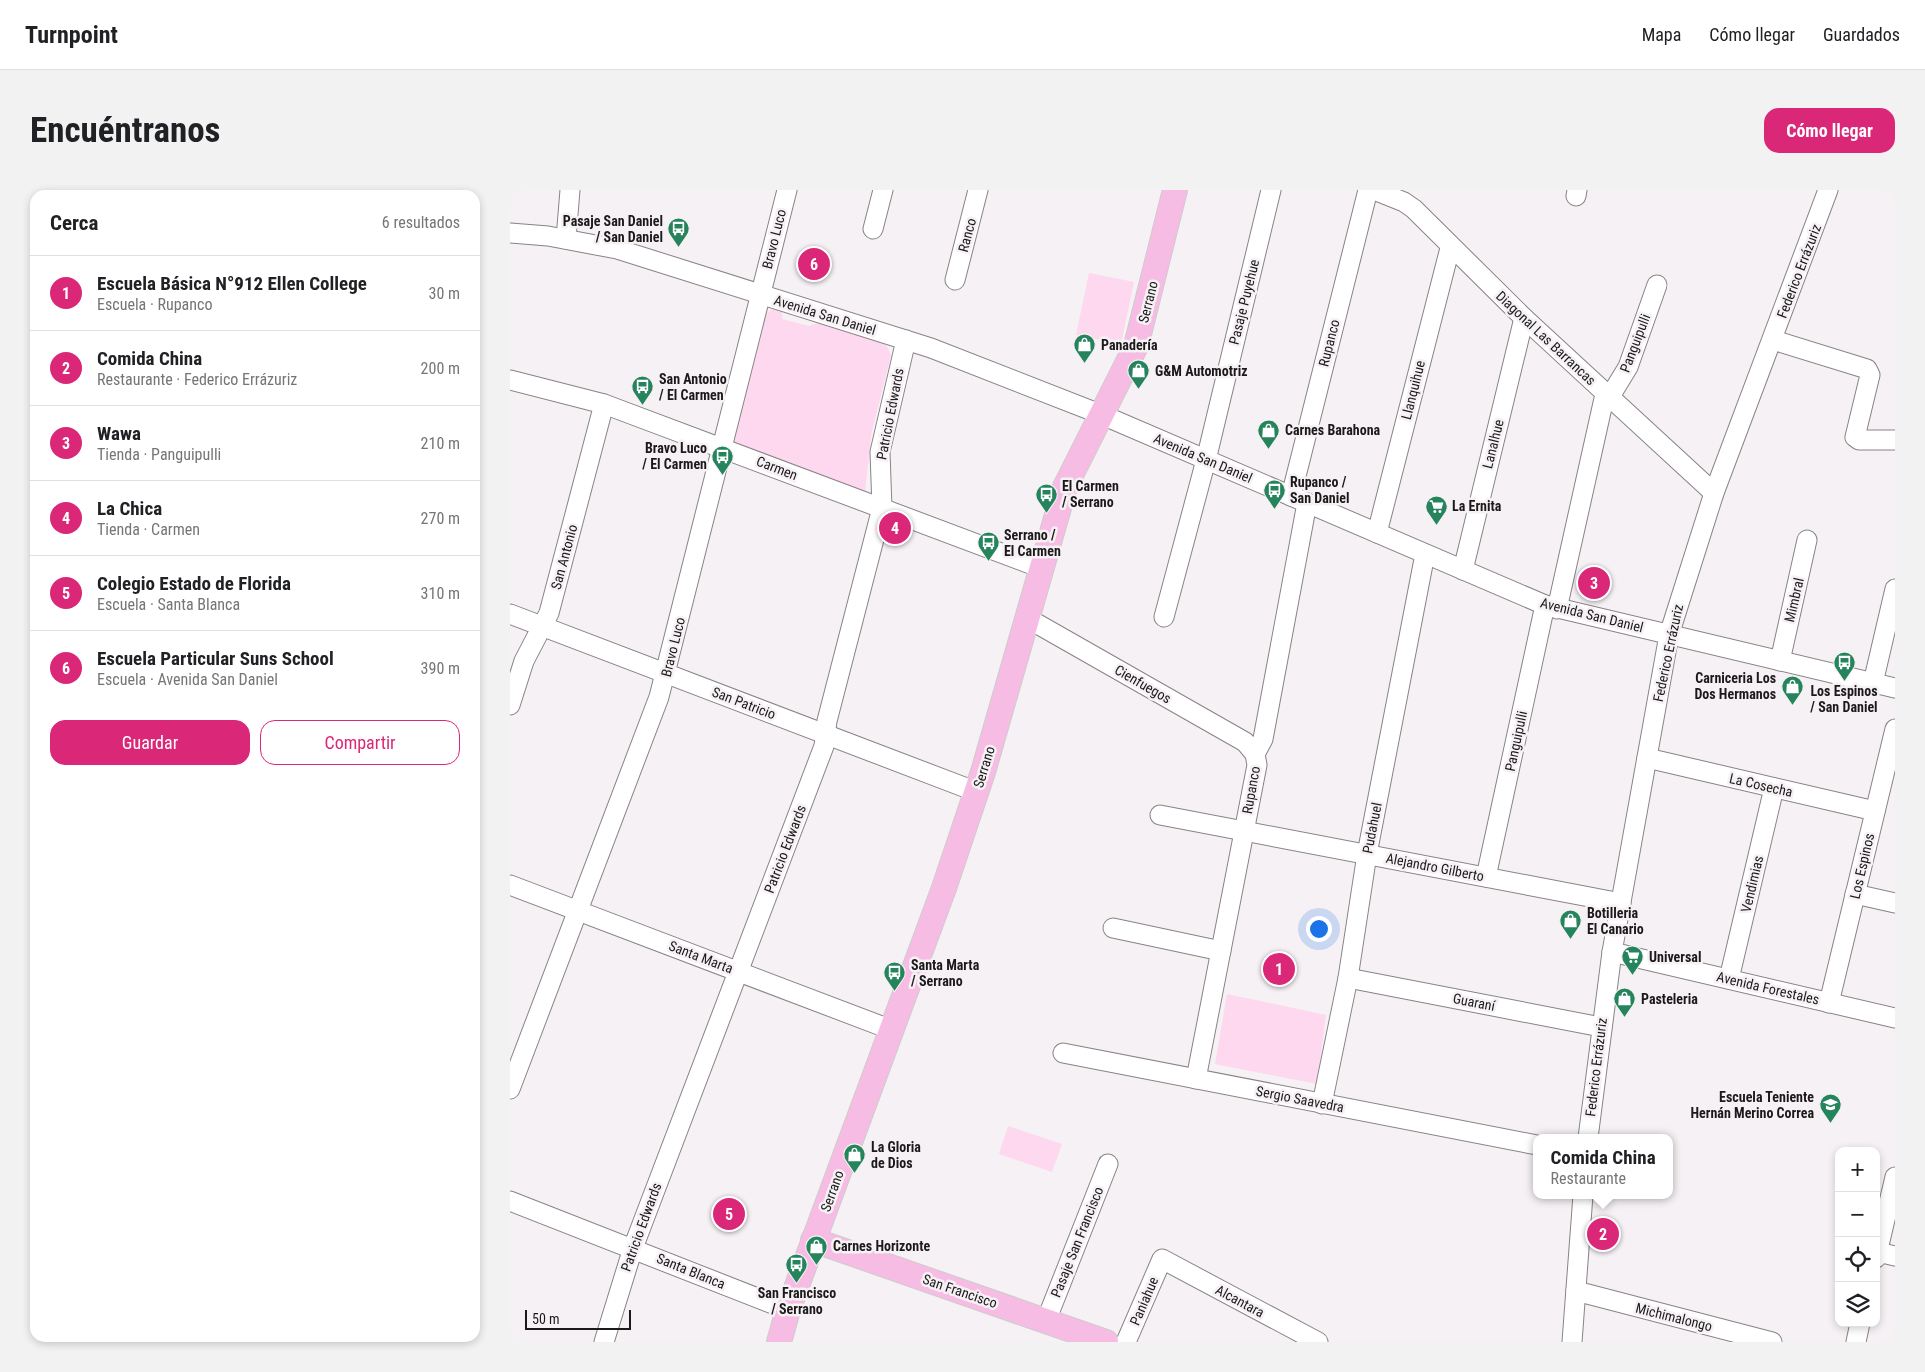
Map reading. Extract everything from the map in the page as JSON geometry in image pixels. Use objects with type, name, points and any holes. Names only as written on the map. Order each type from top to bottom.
[{"type":"main road","name":"Serrano","points":[[779,1342],[788,1310],[935,916],[977,792],[1065,488],[1100,414],[1124,374],[1136,346],[1175,190]]},
{"type":"main road","name":"San Francisco","points":[[814,1240],[1106,1342]]},
{"type":"street","points":[[566,239],[570,190]]},
{"type":"street","name":"Bravo Luco","points":[[510,1089],[659,697],[787,190]]},
{"type":"street","points":[[872,230],[883,190]]},
{"type":"street","name":"Ranco","points":[[955,280],[978,190]]},
{"type":"street","name":"Pasaje Puyehue","points":[[1164,617],[1206,460],[1271,190]]},
{"type":"street","name":"Rupanco","points":[[1196,1079],[1257,765],[1255,754],[1262,743],[1299,500],[1368,190]]},
{"type":"street","name":"Diagonal Las Barrancas","points":[[1374,190],[1404,202],[1607,396],[1714,493]]},
{"type":"street","name":"Federico Errázuriz","points":[[1588,1134],[1612,952],[1669,635],[1714,493],[1828,190]]},
{"type":"street","name":"Avenida San Daniel","points":[[510,233],[566,239],[641,256],[906,340],[1100,414],[1551,607],[1895,688]]},
{"type":"street","name":"Llanquihue","points":[[1377,533],[1450,248]]},
{"type":"street","name":"Panguipulli","points":[[1486,877],[1551,607],[1607,396],[1628,367],[1657,285]]},
{"type":"street","name":"Lanalhue","points":[[1463,570],[1524,318]]},
{"type":"street","name":"Patricio Edwards","points":[[604,1342],[633,1248],[824,746],[825,734],[882,508],[880,452],[906,340]]},
{"type":"street","points":[[1772,340],[1867,369],[1870,375],[1855,437],[1859,440],[1895,440]]},
{"type":"street","name":"Carmen","points":[[510,380],[604,404],[1041,568]]},
{"type":"street","name":"San Antonio","points":[[510,705],[524,661],[549,613],[604,404]]},
{"type":"street","name":"Mimbral","points":[[1780,661],[1807,540]]},
{"type":"street","name":"Pudahuel","points":[[1322,1104],[1348,978],[1367,854],[1425,554]]},
{"type":"street","points":[[1873,683],[1895,589]]},
{"type":"street","name":"San Patricio","points":[[510,614],[977,792]]},
{"type":"street","name":"Cienfuegos","points":[[1027,618],[1245,742],[1255,754]]},
{"type":"street","name":"Los Espinos","points":[[1829,1003],[1895,728]]},
{"type":"street","name":"La Cosecha","points":[[1647,758],[1875,812]]},
{"type":"street","name":"Vendimias","points":[[1729,979],[1774,788]]},
{"type":"street","name":"Alejandro Gilberto","points":[[1160,815],[1621,903]]},
{"type":"street","name":"Santa Marta","points":[[510,885],[892,1030]]},
{"type":"street","points":[[1855,894],[1895,903]]},
{"type":"street","points":[[1113,928],[1220,951]]},
{"type":"street","name":"Avenida Forestales","points":[[1612,952],[1895,1018]]},
{"type":"street","name":"Guaraní","points":[[1348,978],[1601,1026]]},
{"type":"street","name":"Sergio Saavedra","points":[[1064,1054],[1533,1144]]},
{"type":"street","name":"Pasaje San Francisco","points":[[1046,1321],[1108,1164]]},
{"type":"street","points":[[1883,1255],[1895,1177]]},
{"type":"street","points":[[1572,1342],[1584,1199]]},
{"type":"street","name":"Santa Blanca","points":[[510,1201],[788,1310]]},
{"type":"street","name":"Paniahue","points":[[1126,1342],[1162,1259]]},
{"type":"street","name":"Alcantara","points":[[1162,1259],[1318,1342]]},
{"type":"street","name":"Michimalongo","points":[[1576,1291],[1772,1342]]},
{"type":"street","points":[[1856,1342],[1859,1327]]},
{"type":"shaded area","points":[[1089,273],[1134,282],[1121,344],[1076,335]]},
{"type":"shaded area","points":[[774,308],[782,310],[782,319],[809,326],[820,322],[882,342],[888,348],[891,355],[871,435],[865,493],[730,445],[764,320],[767,313]]},
{"type":"shaded area","points":[[1227,994],[1326,1015],[1317,1084],[1215,1064]]},
{"type":"shaded area","points":[[1008,1126],[1062,1144],[1052,1172],[999,1154]]},
{"type":"place","name":"Pasaje San Daniel / San Daniel","points":[[679,248]]},
{"type":"place","name":"Escuela Particular Suns School","points":[[814,264]]},
{"type":"place","name":"Panadería","points":[[1085,364]]},
{"type":"place","name":"G&M Automotriz","points":[[1139,390]]},
{"type":"place","name":"San Antonio / El Carmen","points":[[643,406]]},
{"type":"place","name":"Carnes Barahona","points":[[1269,449]]},
{"type":"place","name":"Bravo Luco / El Carmen","points":[[723,475]]},
{"type":"place","name":"Rupanco / San Daniel","points":[[1274,509]]},
{"type":"place","name":"El Carmen / Serrano","points":[[1046,513]]},
{"type":"place","name":"La Ernita","points":[[1436,525]]},
{"type":"place","name":"La Chica","points":[[895,528]]},
{"type":"place","name":"Serrano / El Carmen","points":[[988,562]]},
{"type":"place","name":"Wawa","points":[[1594,583]]},
{"type":"place","name":"Los Espinos / San Daniel","points":[[1844,682]]},
{"type":"place","name":"Carniceria Los Dos Hermanos","points":[[1792,705]]},
{"type":"place","name":"Botilleria El Canario","points":[[1571,940]]},
{"type":"place","name":"Escuela Básica N°912 Ellen College","points":[[1279,969]]},
{"type":"place","name":"Universal","points":[[1633,976]]},
{"type":"place","name":"Santa Marta / Serrano","points":[[895,992]]},
{"type":"place","name":"Pasteleria","points":[[1625,1018]]},
{"type":"place","name":"Escuela Teniente Hernán Merino Correa","points":[[1830,1124]]},
{"type":"place","name":"La Gloria de Dios","points":[[855,1174]]},
{"type":"place","name":"Colegio Estado de Florida","points":[[729,1214]]},
{"type":"place","name":"Comida China","points":[[1603,1234]]},
{"type":"place","name":"Carnes Horizonte","points":[[817,1265]]},
{"type":"place","name":"San Francisco / Serrano","points":[[797,1284]]}]
